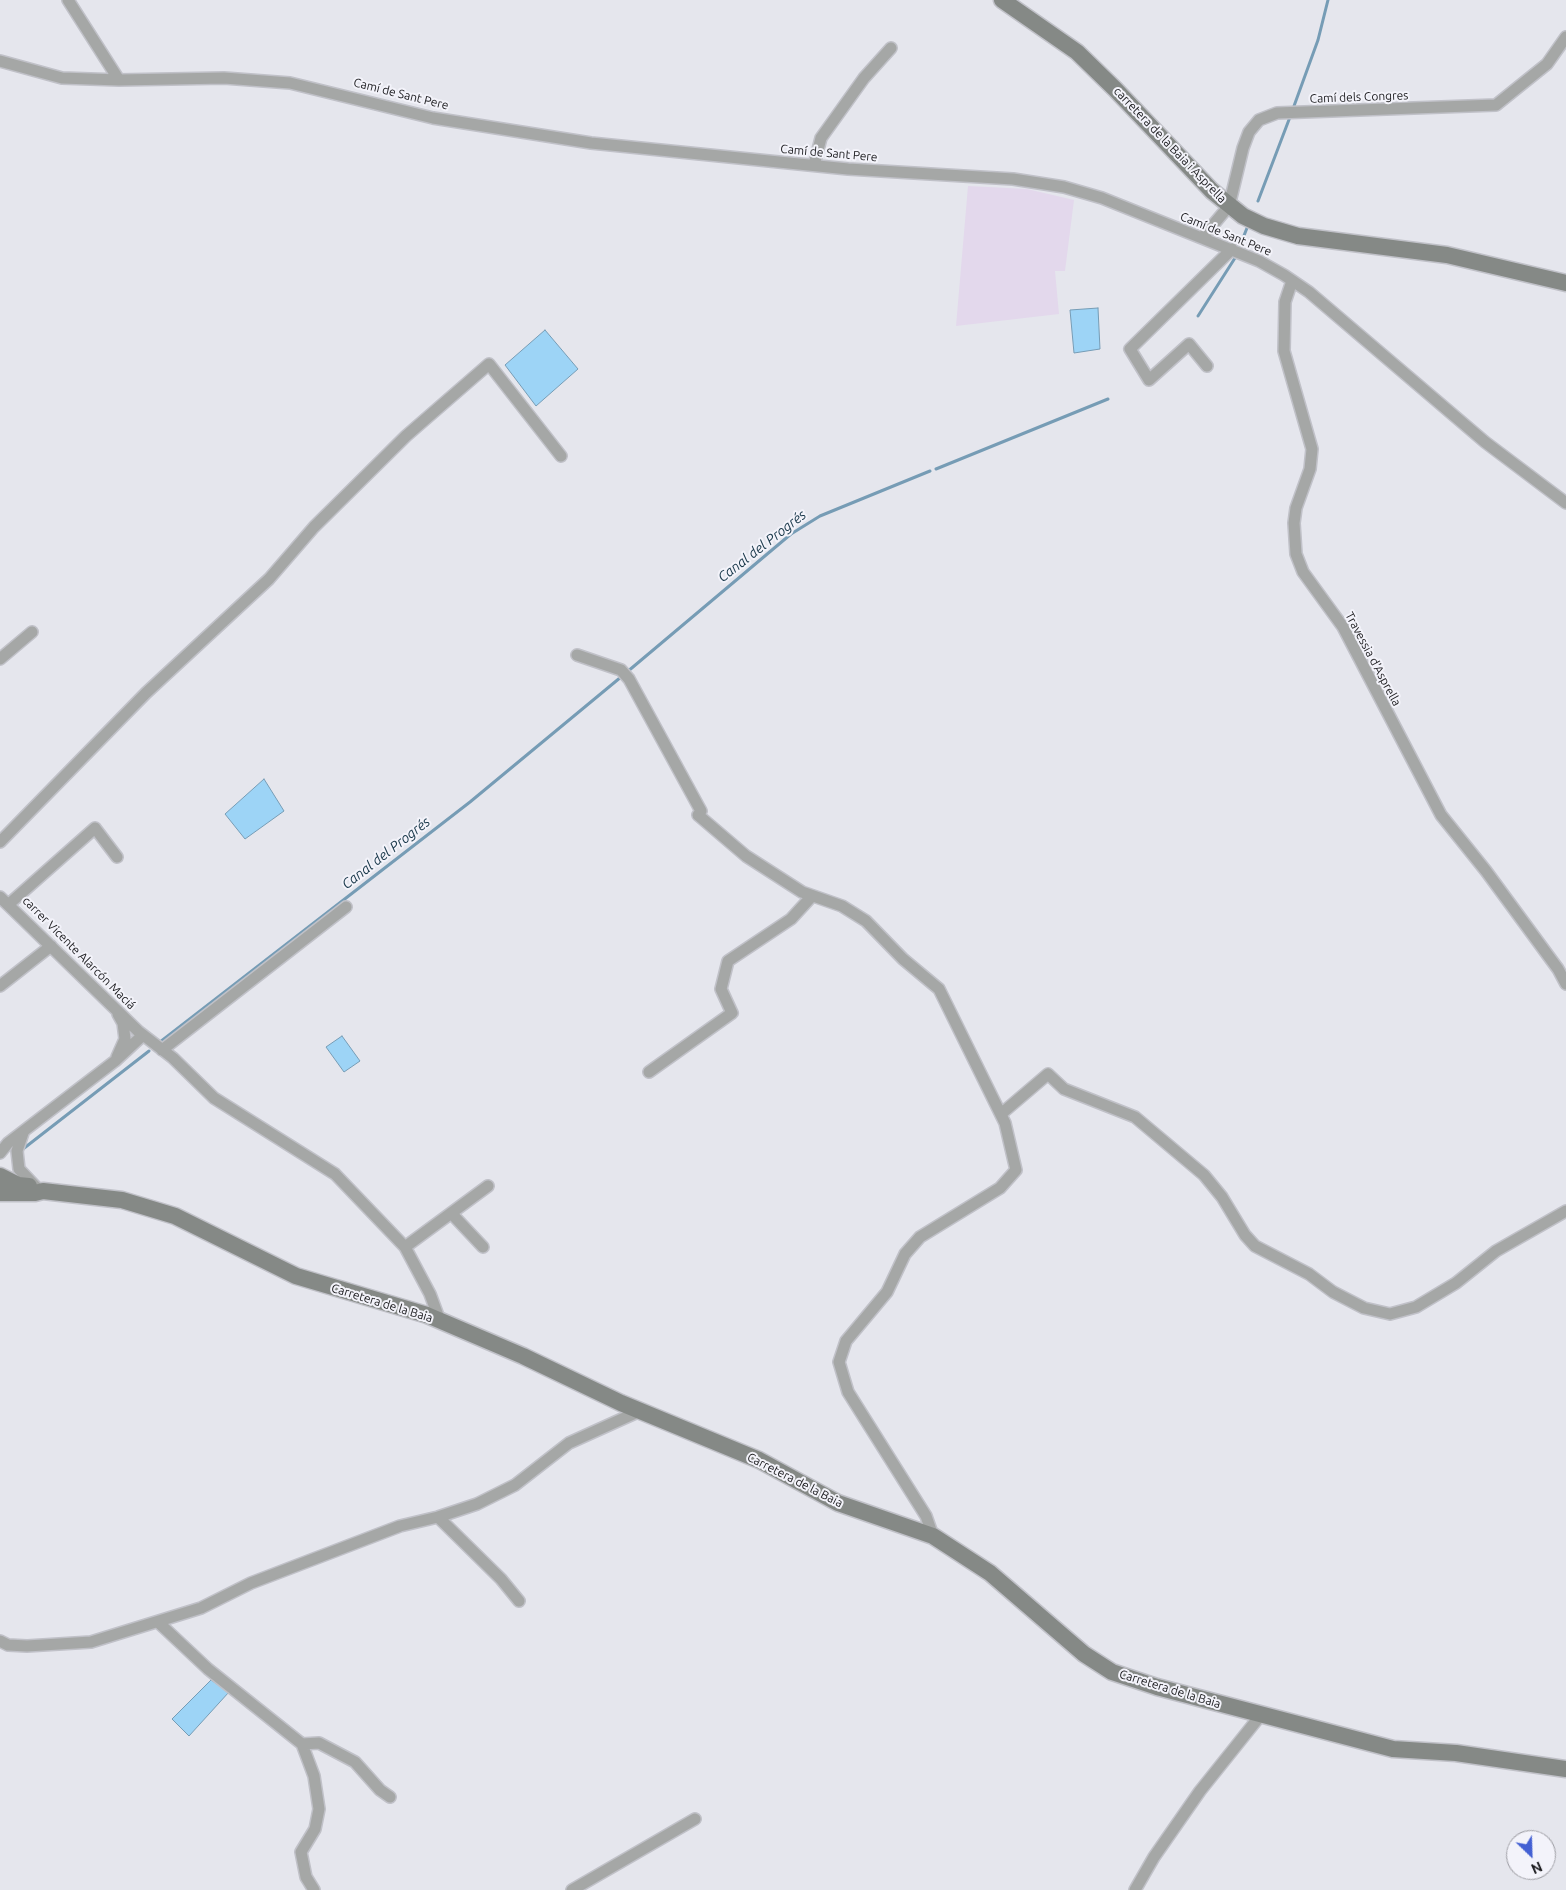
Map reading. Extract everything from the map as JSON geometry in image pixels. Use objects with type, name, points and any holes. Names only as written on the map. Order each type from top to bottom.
[{"type":"main road","name":"carretera de la Baia i Asprella","points":[[1002,0],[1077,52],[1229,206],[1264,226],[1298,236],[1448,255],[1566,283]]},
{"type":"main road","name":"Carretera de la Baia","points":[[0,1176],[18,1185],[122,1200],[175,1216],[296,1276],[390,1303],[440,1320],[759,1460],[838,1503],[933,1536],[990,1573],[1084,1654],[1112,1672],[1157,1687],[1260,1716],[1393,1749],[1456,1753],[1566,1769]]},
{"type":"main road","name":"Carretera de la Baia","points":[[0,1193],[34,1193],[40,1189]]},
{"type":"street","points":[[68,0],[119,80]]},
{"type":"street","name":"Camí dels Congres","points":[[1202,238],[1229,206],[1243,148],[1249,132],[1259,120],[1277,113],[1496,104],[1547,64],[1566,37]]},
{"type":"street","points":[[814,166],[821,138],[864,78],[891,48]]},
{"type":"street","name":"Camí de Sant Pere","points":[[0,61],[62,78],[119,80],[224,78],[290,83],[433,118],[590,142],[814,166],[1013,179],[1064,187],[1102,198],[1232,249],[1259,261],[1292,281],[1309,292],[1366,339],[1485,442],[1566,503]]},
{"type":"street","points":[[1207,366],[1188,344],[1149,380],[1130,349],[1232,249]]},
{"type":"street","name":"Travessia d'Asprella","points":[[1292,281],[1285,302],[1284,351],[1312,449],[1310,469],[1296,508],[1294,523],[1296,554],[1303,572],[1343,627],[1440,815],[1486,870],[1558,969],[1566,984]]},
{"type":"street","points":[[0,842],[146,693],[269,579],[314,527],[406,436],[489,364],[561,456]]},
{"type":"street","points":[[0,659],[32,632]]},
{"type":"street","points":[[577,655],[621,670],[629,679],[699,813],[746,856],[802,892],[842,906],[866,921],[903,959],[939,989],[1001,1114],[1016,1170],[1000,1188],[920,1237],[905,1254],[886,1292],[846,1341],[839,1362],[848,1392],[926,1516],[933,1536]]},
{"type":"street","points":[[4,900],[94,828],[117,857]]},
{"type":"street","points":[[649,1072],[732,1013],[721,989],[728,961],[791,919],[812,896]]},
{"type":"street","name":"carrer Vicente Alarcón Maciá","points":[[4,900],[141,1033],[214,1098],[335,1174],[405,1247],[430,1294],[440,1320]]},
{"type":"street","points":[[162,1050],[346,907]]},
{"type":"street","points":[[0,986],[51,946]]},
{"type":"street","points":[[115,1008],[123,1023],[125,1039],[115,1061]]},
{"type":"street","points":[[0,1153],[4,1144],[23,1133],[115,1061],[141,1033]]},
{"type":"street","points":[[1001,1114],[1048,1074],[1064,1089],[1135,1117],[1204,1175],[1222,1197],[1245,1235],[1255,1246],[1308,1274],[1332,1292],[1364,1308],[1390,1314],[1416,1307],[1456,1282],[1496,1251],[1566,1211]]},
{"type":"street","points":[[23,1133],[17,1150],[19,1169],[40,1189]]},
{"type":"street","points":[[405,1247],[488,1186]]},
{"type":"street","points":[[452,1213],[483,1247]]},
{"type":"street","points":[[0,1641],[8,1645],[27,1646],[63,1646],[91,1642],[159,1623],[201,1608],[251,1583],[400,1526],[438,1517],[477,1504],[515,1485],[569,1443],[642,1410]]},
{"type":"street","points":[[438,1517],[501,1579],[519,1601]]},
{"type":"street","points":[[159,1623],[208,1668],[302,1744],[314,1776],[319,1809],[315,1829],[301,1852],[306,1877],[314,1890]]},
{"type":"street","points":[[1135,1890],[1154,1857],[1200,1791],[1260,1716]]},
{"type":"street","points":[[302,1744],[318,1743],[355,1762],[380,1790],[390,1797]]},
{"type":"street","points":[[572,1890],[695,1819]]},
{"type":"shaded area","points":[[968,186],[1027,189],[1074,200],[1065,271],[1055,271],[1059,314],[956,326]]},
{"type":"water","points":[[1098,308],[1100,349],[1074,353],[1070,310]]},
{"type":"water","points":[[545,330],[578,369],[536,406],[505,365]]},
{"type":"water","points":[[264,779],[284,811],[245,839],[225,814]]},
{"type":"water","points":[[342,1036],[360,1061],[344,1072],[326,1047]]},
{"type":"water","points":[[211,1680],[229,1692],[189,1736],[172,1719]]},
{"type":"waterway","name":"Canal del Progrés","points":[[1294,106],[1318,40],[1328,0]]},
{"type":"waterway","name":"Canal del Progrés","points":[[1258,201],[1290,117]]},
{"type":"waterway","name":"Canal del Progrés","points":[[1241,243],[1249,223]]},
{"type":"waterway","name":"Canal del Progrés","points":[[1198,316],[1235,258]]},
{"type":"waterway","name":"Canal del Progrés","points":[[936,469],[1108,399]]},
{"type":"waterway","name":"Canal del Progrés","points":[[627,672],[791,534],[820,516],[930,471]]},
{"type":"waterway","name":"Canal del Progrés","points":[[160,1042],[470,802],[621,677]]},
{"type":"waterway","points":[[23,1149],[149,1051]]}]
